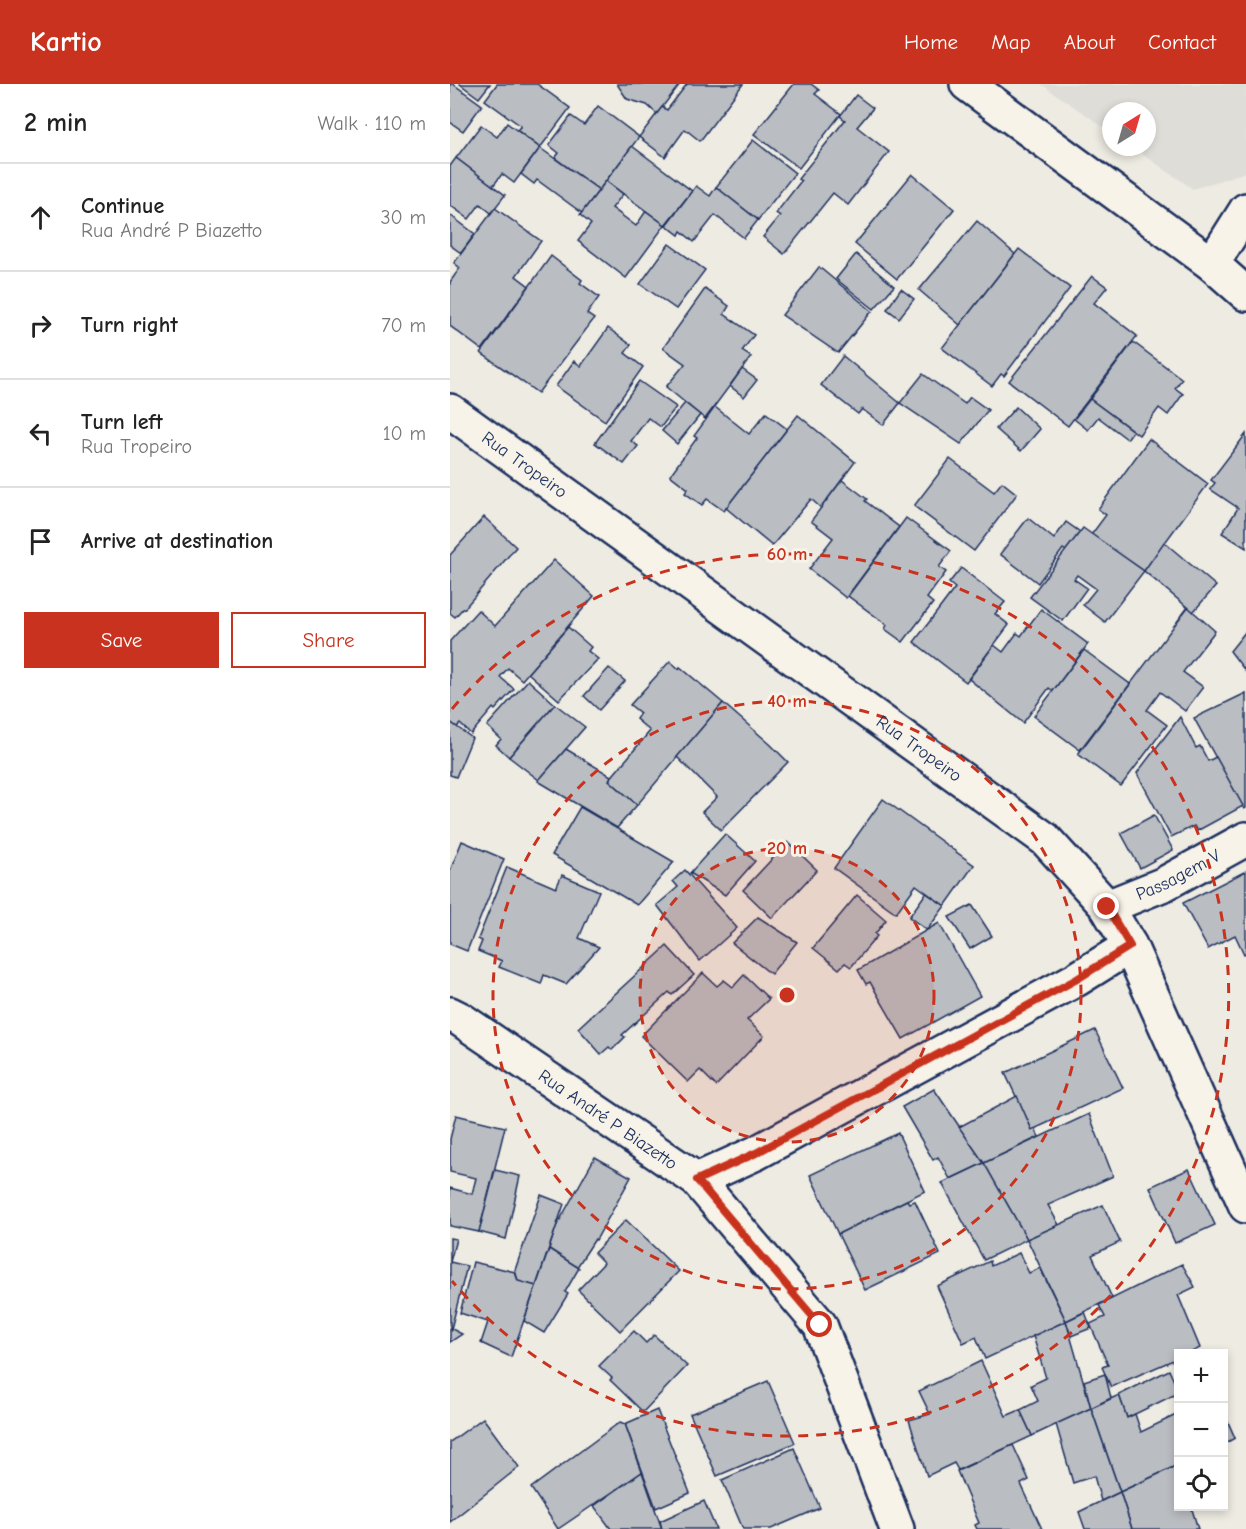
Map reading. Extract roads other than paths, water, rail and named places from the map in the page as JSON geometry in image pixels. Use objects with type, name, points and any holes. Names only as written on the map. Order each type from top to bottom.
[{"type":"street","points":[[967,84],[1212,264],[1246,294]]},
{"type":"street","points":[[1212,264],[1246,210]]},
{"type":"street","name":"Rua Tropeiro","points":[[450,411],[1045,839],[1107,907],[1130,946],[1246,1206]]},
{"type":"street","name":"Passagem V","points":[[1107,907],[1164,884],[1246,839]]},
{"type":"street","points":[[697,1180],[756,1153],[1077,979],[1130,946]]},
{"type":"street","name":"Rua André P Biazetto","points":[[450,1014],[697,1180],[820,1325],[897,1529]]}]
